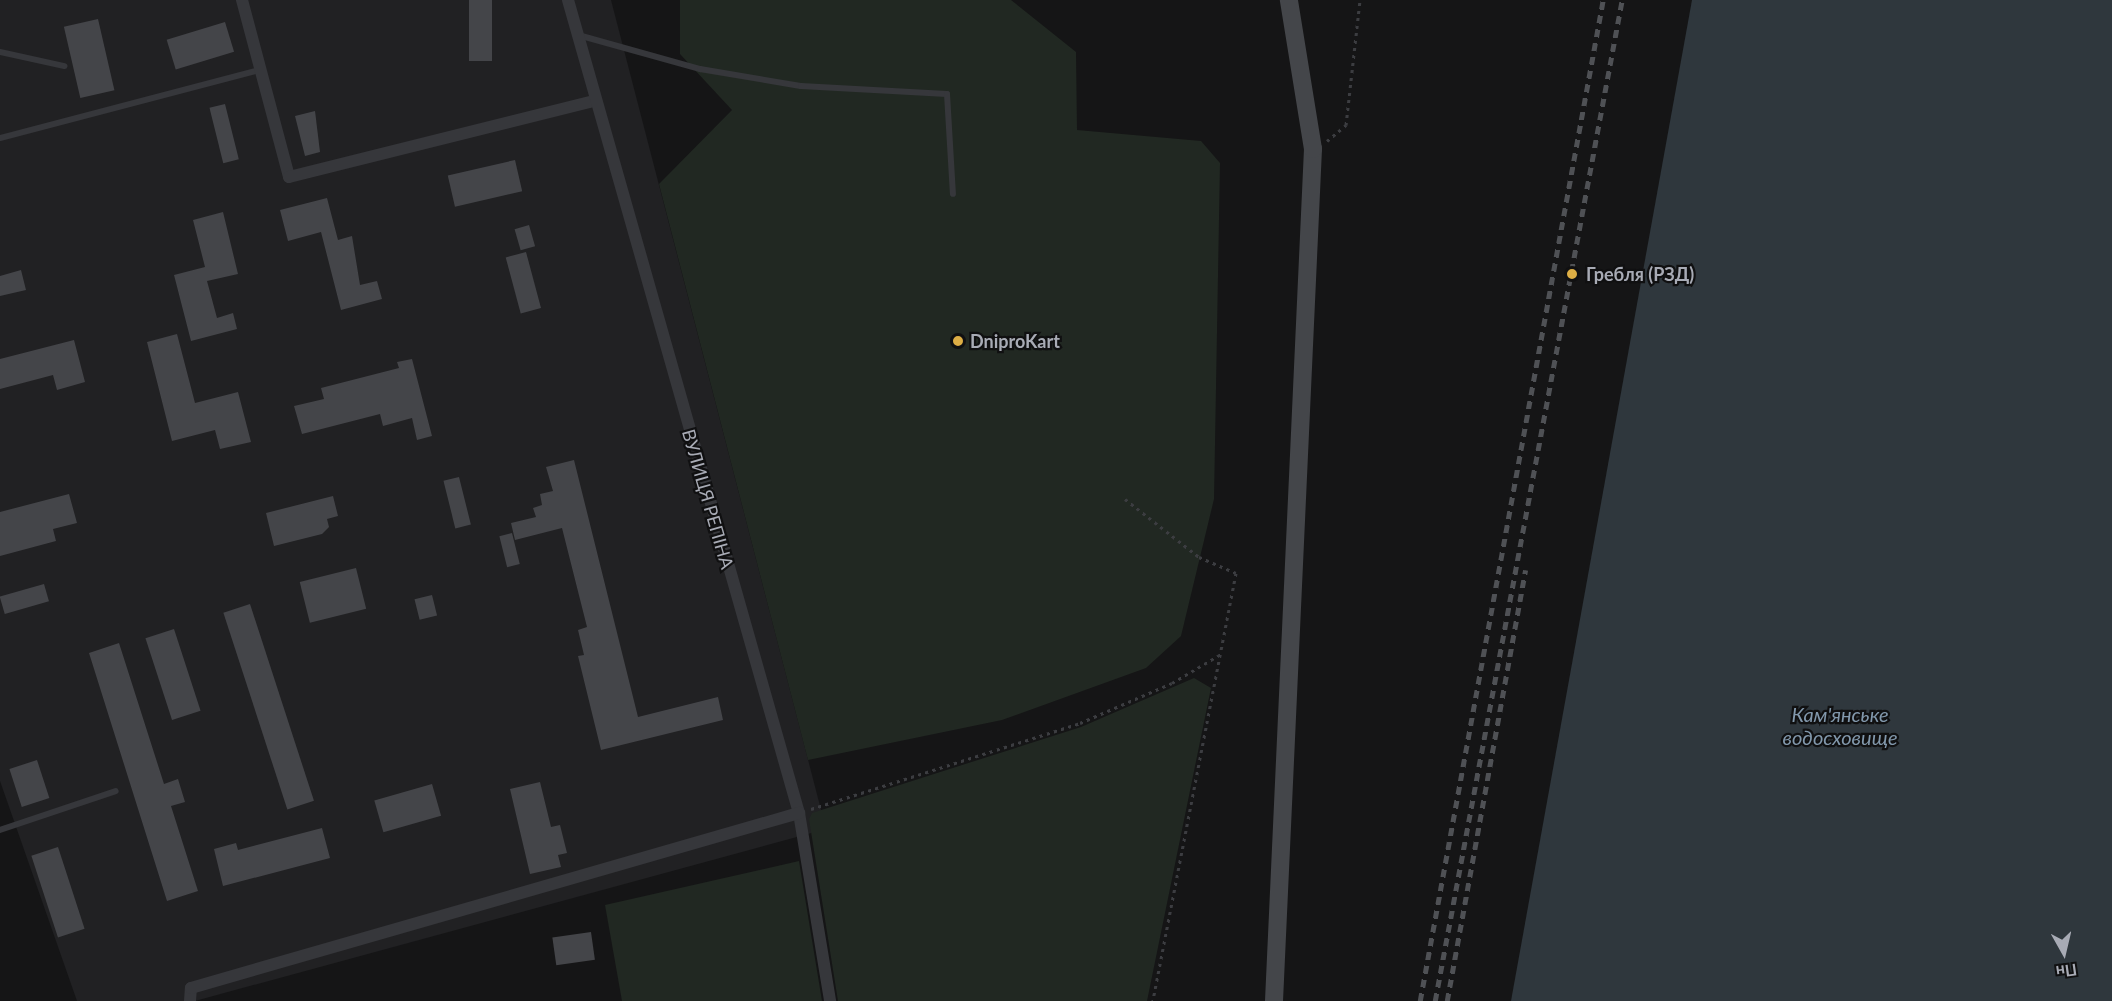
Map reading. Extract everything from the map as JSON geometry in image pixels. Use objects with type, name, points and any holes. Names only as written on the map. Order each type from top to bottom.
[{"type":"main road","points":[[1274,1001],[1313,149],[1289,0]]},
{"type":"street","points":[[242,0],[289,177],[593,101]]},
{"type":"street","name":"ВУЛИЦЯ РЕПІНА","points":[[568,0],[593,101],[799,813],[830,1001]]},
{"type":"street","points":[[190,1001],[191,988],[799,813]]},
{"type":"lane","points":[[577,35],[700,69],[801,86],[947,94],[953,194]]},
{"type":"lane","points":[[0,52],[64,66]]},
{"type":"lane","points":[[0,138],[260,70]]},
{"type":"lane","points":[[0,830],[116,791]]},
{"type":"path","points":[[1313,149],[1347,124],[1360,0]]},
{"type":"path","points":[[1125,499],[1199,557],[1236,573],[1223,653],[1154,1001]]},
{"type":"path","points":[[799,813],[1080,723],[1172,683],[1223,653]]},
{"type":"shaded area","points":[[0,0],[611,0],[826,829],[195,1001],[77,1001],[0,781]]},
{"type":"shaded area","name":"DniproKart","points":[[680,0],[1011,0],[1076,52],[1077,130],[1201,141],[1220,163],[1214,499],[1181,636],[1146,668],[1002,720],[808,760],[659,184],[732,110],[680,54]]},
{"type":"shaded area","points":[[1194,678],[1211,688],[1147,1001],[838,1001],[809,819],[812,813],[1081,727]]},
{"type":"shaded area","points":[[799,861],[822,1001],[622,1001],[605,905]]},
{"type":"water","name":"Кам'янське водосховище","points":[[1692,0],[2112,0],[2112,1001],[1511,1001]]},
{"type":"building","points":[[469,0],[492,0],[492,61],[469,61]]},
{"type":"building","points":[[98,19],[114,90],[80,98],[64,27]]},
{"type":"building","points":[[225,22],[234,52],[176,69],[167,40]]},
{"type":"building","points":[[225,104],[239,159],[223,163],[209,108]]},
{"type":"building","points":[[315,111],[320,152],[305,156],[295,116]]},
{"type":"building","points":[[515,160],[522,191],[455,207],[448,176]]},
{"type":"building","points":[[327,198],[338,240],[352,236],[360,285],[377,281],[382,299],[341,310],[321,232],[288,241],[280,210]]},
{"type":"building","points":[[223,212],[238,274],[207,281],[217,318],[233,313],[237,329],[191,341],[174,275],[205,267],[193,220]]},
{"type":"building","points":[[529,225],[535,246],[521,250],[515,229]]},
{"type":"building","points":[[526,252],[541,308],[521,313],[506,257]]},
{"type":"building","points":[[21,270],[26,290],[0,296],[0,276]]},
{"type":"building","points":[[177,334],[195,403],[238,392],[251,442],[220,449],[215,430],[172,441],[147,342]]},
{"type":"building","points":[[74,340],[85,382],[57,390],[53,375],[0,389],[0,359]]},
{"type":"building","points":[[412,359],[432,436],[417,440],[412,418],[383,426],[380,414],[302,434],[294,406],[324,399],[321,388],[399,368],[397,362]]},
{"type":"building","points":[[574,460],[638,717],[718,697],[723,720],[601,750],[578,656],[584,655],[578,630],[587,627],[562,528],[515,540],[511,523],[536,517],[533,508],[542,505],[540,494],[553,491],[546,467]]},
{"type":"building","points":[[459,477],[471,525],[455,528],[443,481]]},
{"type":"building","points":[[69,494],[77,523],[53,529],[56,541],[0,556],[0,512]]},
{"type":"building","points":[[333,496],[338,516],[327,519],[329,527],[322,534],[274,546],[266,513]]},
{"type":"building","points":[[512,533],[520,564],[507,567],[499,536]]},
{"type":"building","points":[[356,568],[366,609],[310,623],[300,582]]},
{"type":"building","points":[[44,584],[49,601],[5,614],[0,597]]},
{"type":"building","points":[[432,595],[437,615],[420,620],[415,599]]},
{"type":"building","points":[[250,604],[314,801],[287,810],[223,613]]},
{"type":"building","points":[[174,629],[201,711],[172,720],[145,638]]},
{"type":"building","points":[[119,643],[164,784],[178,779],[185,802],[171,806],[198,891],[167,901],[89,653]]},
{"type":"building","points":[[37,760],[49,798],[22,807],[9,769]]},
{"type":"building","points":[[540,782],[551,827],[560,825],[567,853],[558,855],[561,867],[530,874],[510,789]]},
{"type":"building","points":[[432,784],[441,816],[383,832],[374,801]]},
{"type":"building","points":[[322,828],[330,858],[223,886],[214,849],[236,843],[238,850]]},
{"type":"building","points":[[58,847],[85,929],[58,937],[31,856]]},
{"type":"building","points":[[591,932],[595,960],[556,965],[552,937]]},
{"type":"railway","points":[[1420,1001],[1603,0]]},
{"type":"railway","points":[[1435,1001],[1622,0]]},
{"type":"railway","points":[[1447,1001],[1525,570]]},
{"type":"place","name":"Гребля (РЗД)","points":[[1572,274]]},
{"type":"place","name":"DniproKart","points":[[958,341]]}]
